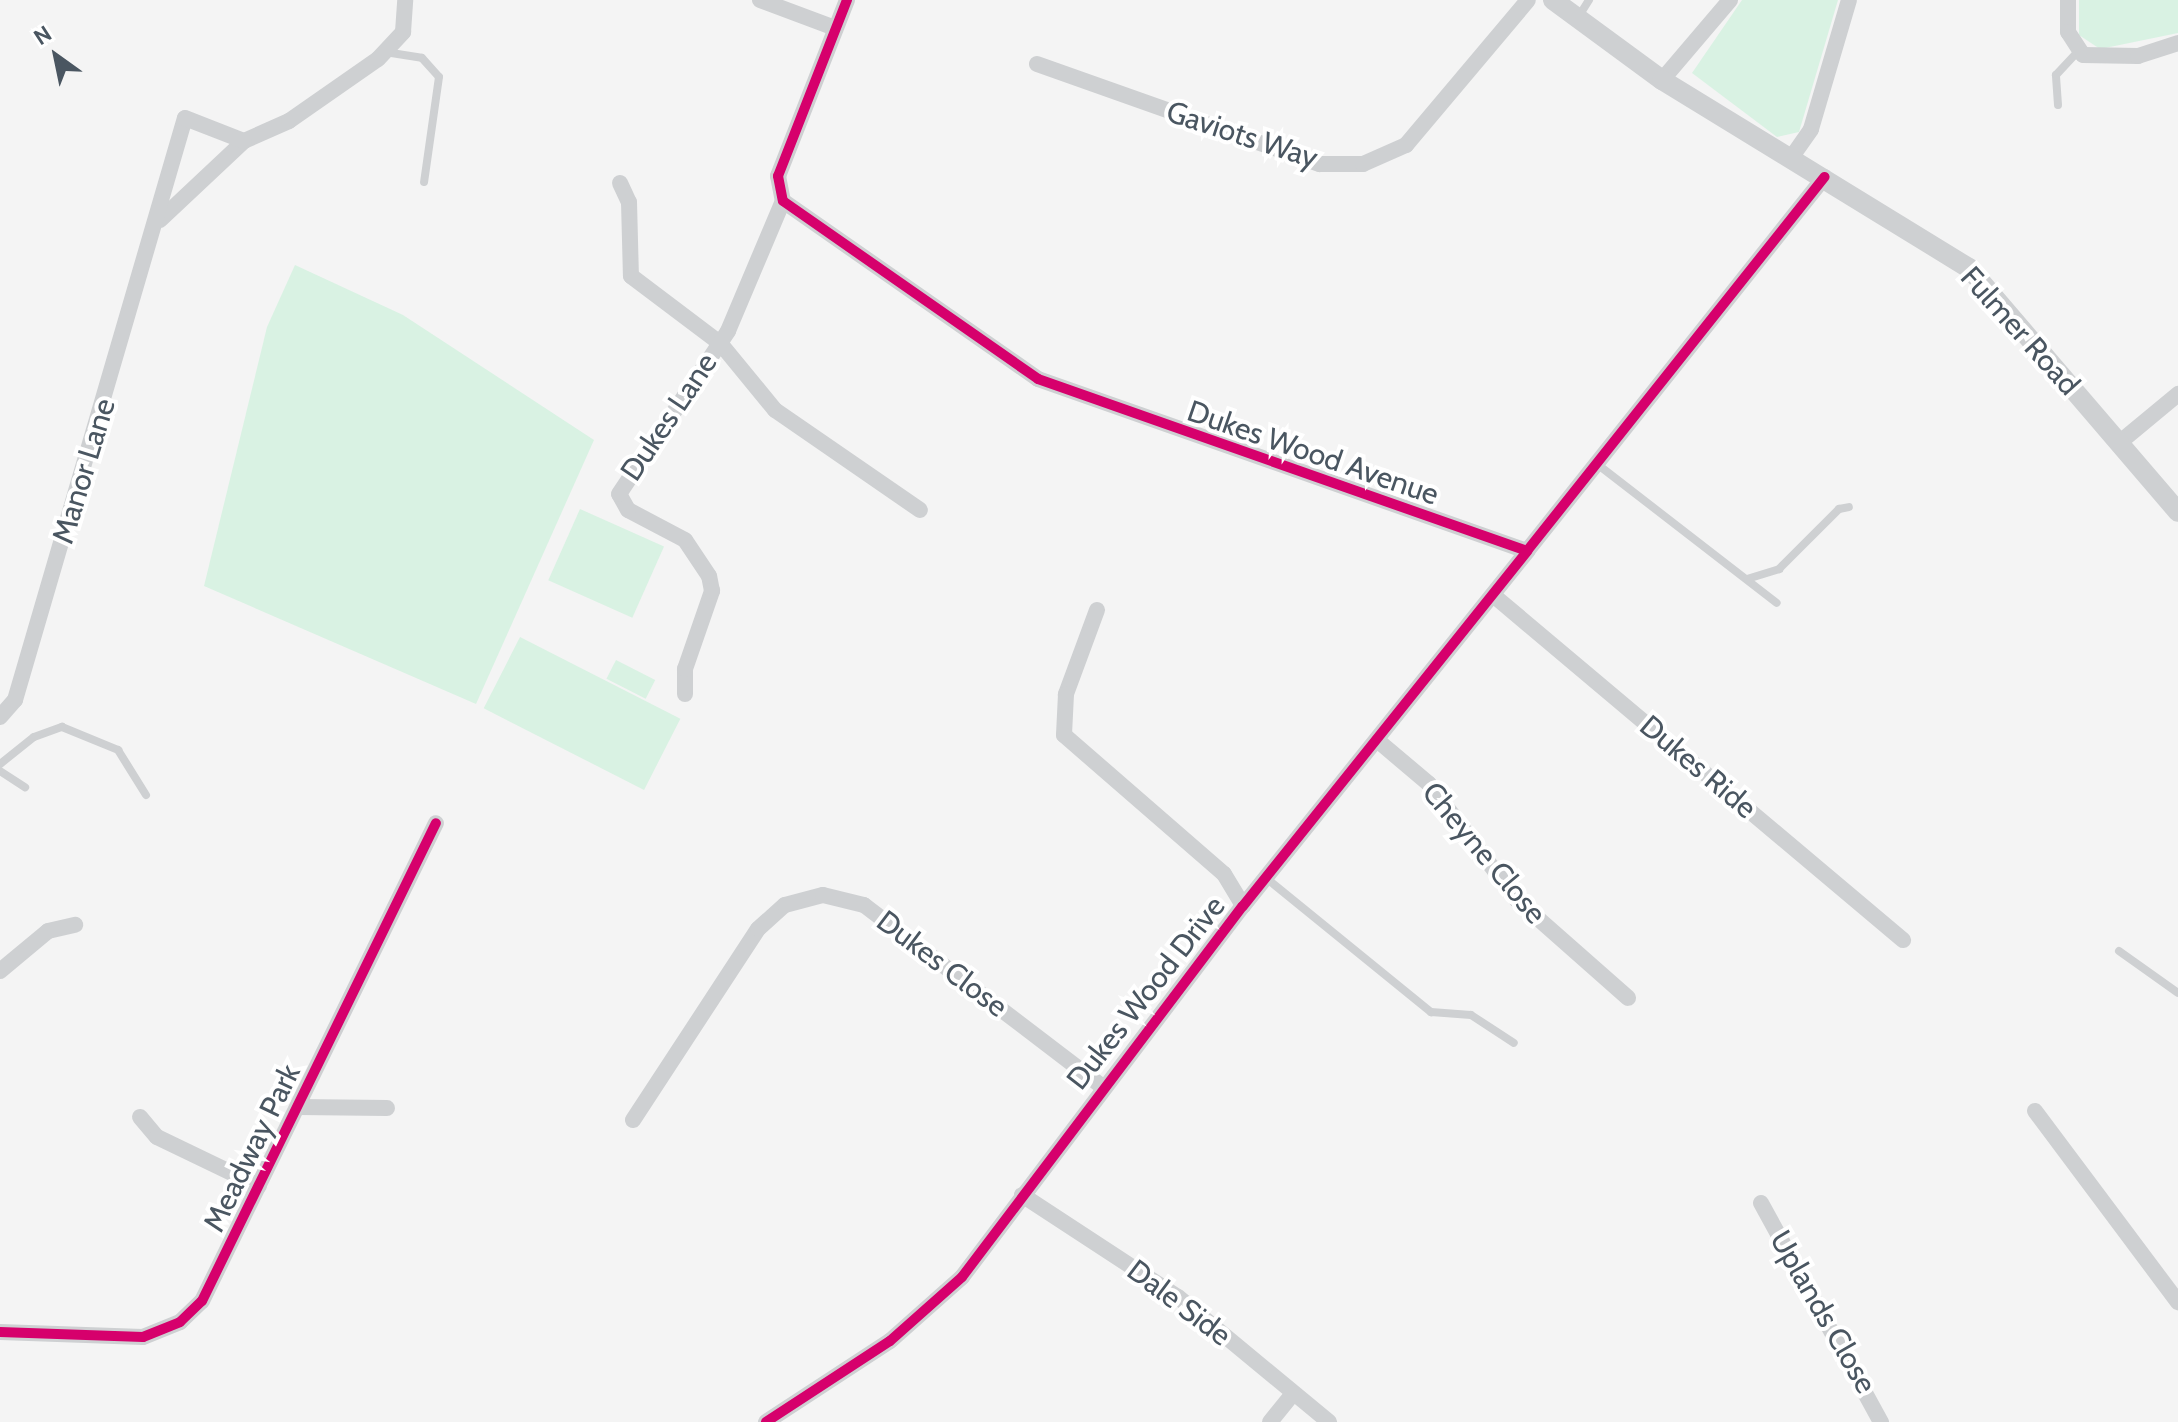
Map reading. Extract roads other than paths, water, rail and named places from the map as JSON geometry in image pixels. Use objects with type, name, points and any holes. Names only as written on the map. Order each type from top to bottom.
[{"type":"street","name":"Manor Lane","points":[[160,220],[244,141],[289,121],[384,52],[403,32],[405,0]]},
{"type":"street","points":[[760,0],[835,28]]},
{"type":"street","points":[[783,201],[778,176],[847,0]]},
{"type":"street","name":"Gaviots Way","points":[[1037,64],[1320,164],[1363,164],[1406,145],[1528,0]]},
{"type":"street","name":"Fulmer Road","points":[[1553,0],[1662,80],[1825,177],[1969,268],[2178,512]]},
{"type":"street","points":[[1662,80],[1730,0]]},
{"type":"street","points":[[1791,158],[1811,129],[1849,0]]},
{"type":"street","points":[[2068,0],[2068,32],[2080,49],[2138,56],[2178,43]]},
{"type":"street","name":"Manor Lane","points":[[0,717],[15,700],[160,220],[185,118],[244,141]]},
{"type":"street","points":[[1527,551],[1825,177]]},
{"type":"street","points":[[620,183],[629,202],[631,276],[720,343],[775,410],[920,510]]},
{"type":"street","name":"Dukes Lane","points":[[685,694],[685,669],[712,591],[709,576],[685,540],[628,510],[619,494],[720,343],[783,201]]},
{"type":"street","name":"Dukes Wood Avenue","points":[[783,201],[1038,379],[1527,551]]},
{"type":"street","points":[[2119,443],[2178,394]]},
{"type":"street","name":"Dukes Wood Drive","points":[[766,1422],[890,1341],[962,1277],[1243,906],[1527,551]]},
{"type":"street","name":"Dukes Ride","points":[[1493,595],[1903,940]]},
{"type":"street","points":[[1097,610],[1066,694],[1064,735],[1224,874],[1243,906]]},
{"type":"street","name":"Cheyne Close","points":[[1377,740],[1429,784],[1517,900],[1628,998]]},
{"type":"street","name":"Meadway Park","points":[[0,1332],[143,1337],[180,1322],[202,1301],[436,823]]},
{"type":"street","name":"Dukes Close","points":[[633,1120],[758,929],[785,905],[823,895],[864,905],[1103,1087]]},
{"type":"street","points":[[0,971],[48,931],[75,925]]},
{"type":"street","points":[[299,1107],[387,1108]]},
{"type":"street","points":[[2035,1111],[2178,1302]]},
{"type":"street","points":[[140,1117],[157,1137],[259,1186]]},
{"type":"street","name":"Dale Side","points":[[1022,1195],[1178,1297],[1329,1422]]},
{"type":"street","name":"Uplands Close","points":[[1761,1203],[1881,1422]]},
{"type":"street","points":[[1270,1422],[1293,1394]]},
{"type":"lane","points":[[1577,18],[1589,0]]},
{"type":"lane","points":[[2058,105],[2056,75],[2080,49]]},
{"type":"lane","points":[[384,52],[422,58],[439,77],[424,182]]},
{"type":"lane","points":[[1597,464],[1777,603]]},
{"type":"lane","points":[[1747,579],[1779,569],[1849,507]]},
{"type":"lane","points":[[0,764],[34,737],[62,727],[118,750],[146,795]]},
{"type":"lane","points":[[0,771],[25,787]]},
{"type":"lane","points":[[1266,878],[1431,1012],[1471,1015],[1514,1043]]},
{"type":"lane","points":[[2119,951],[2178,993]]}]
